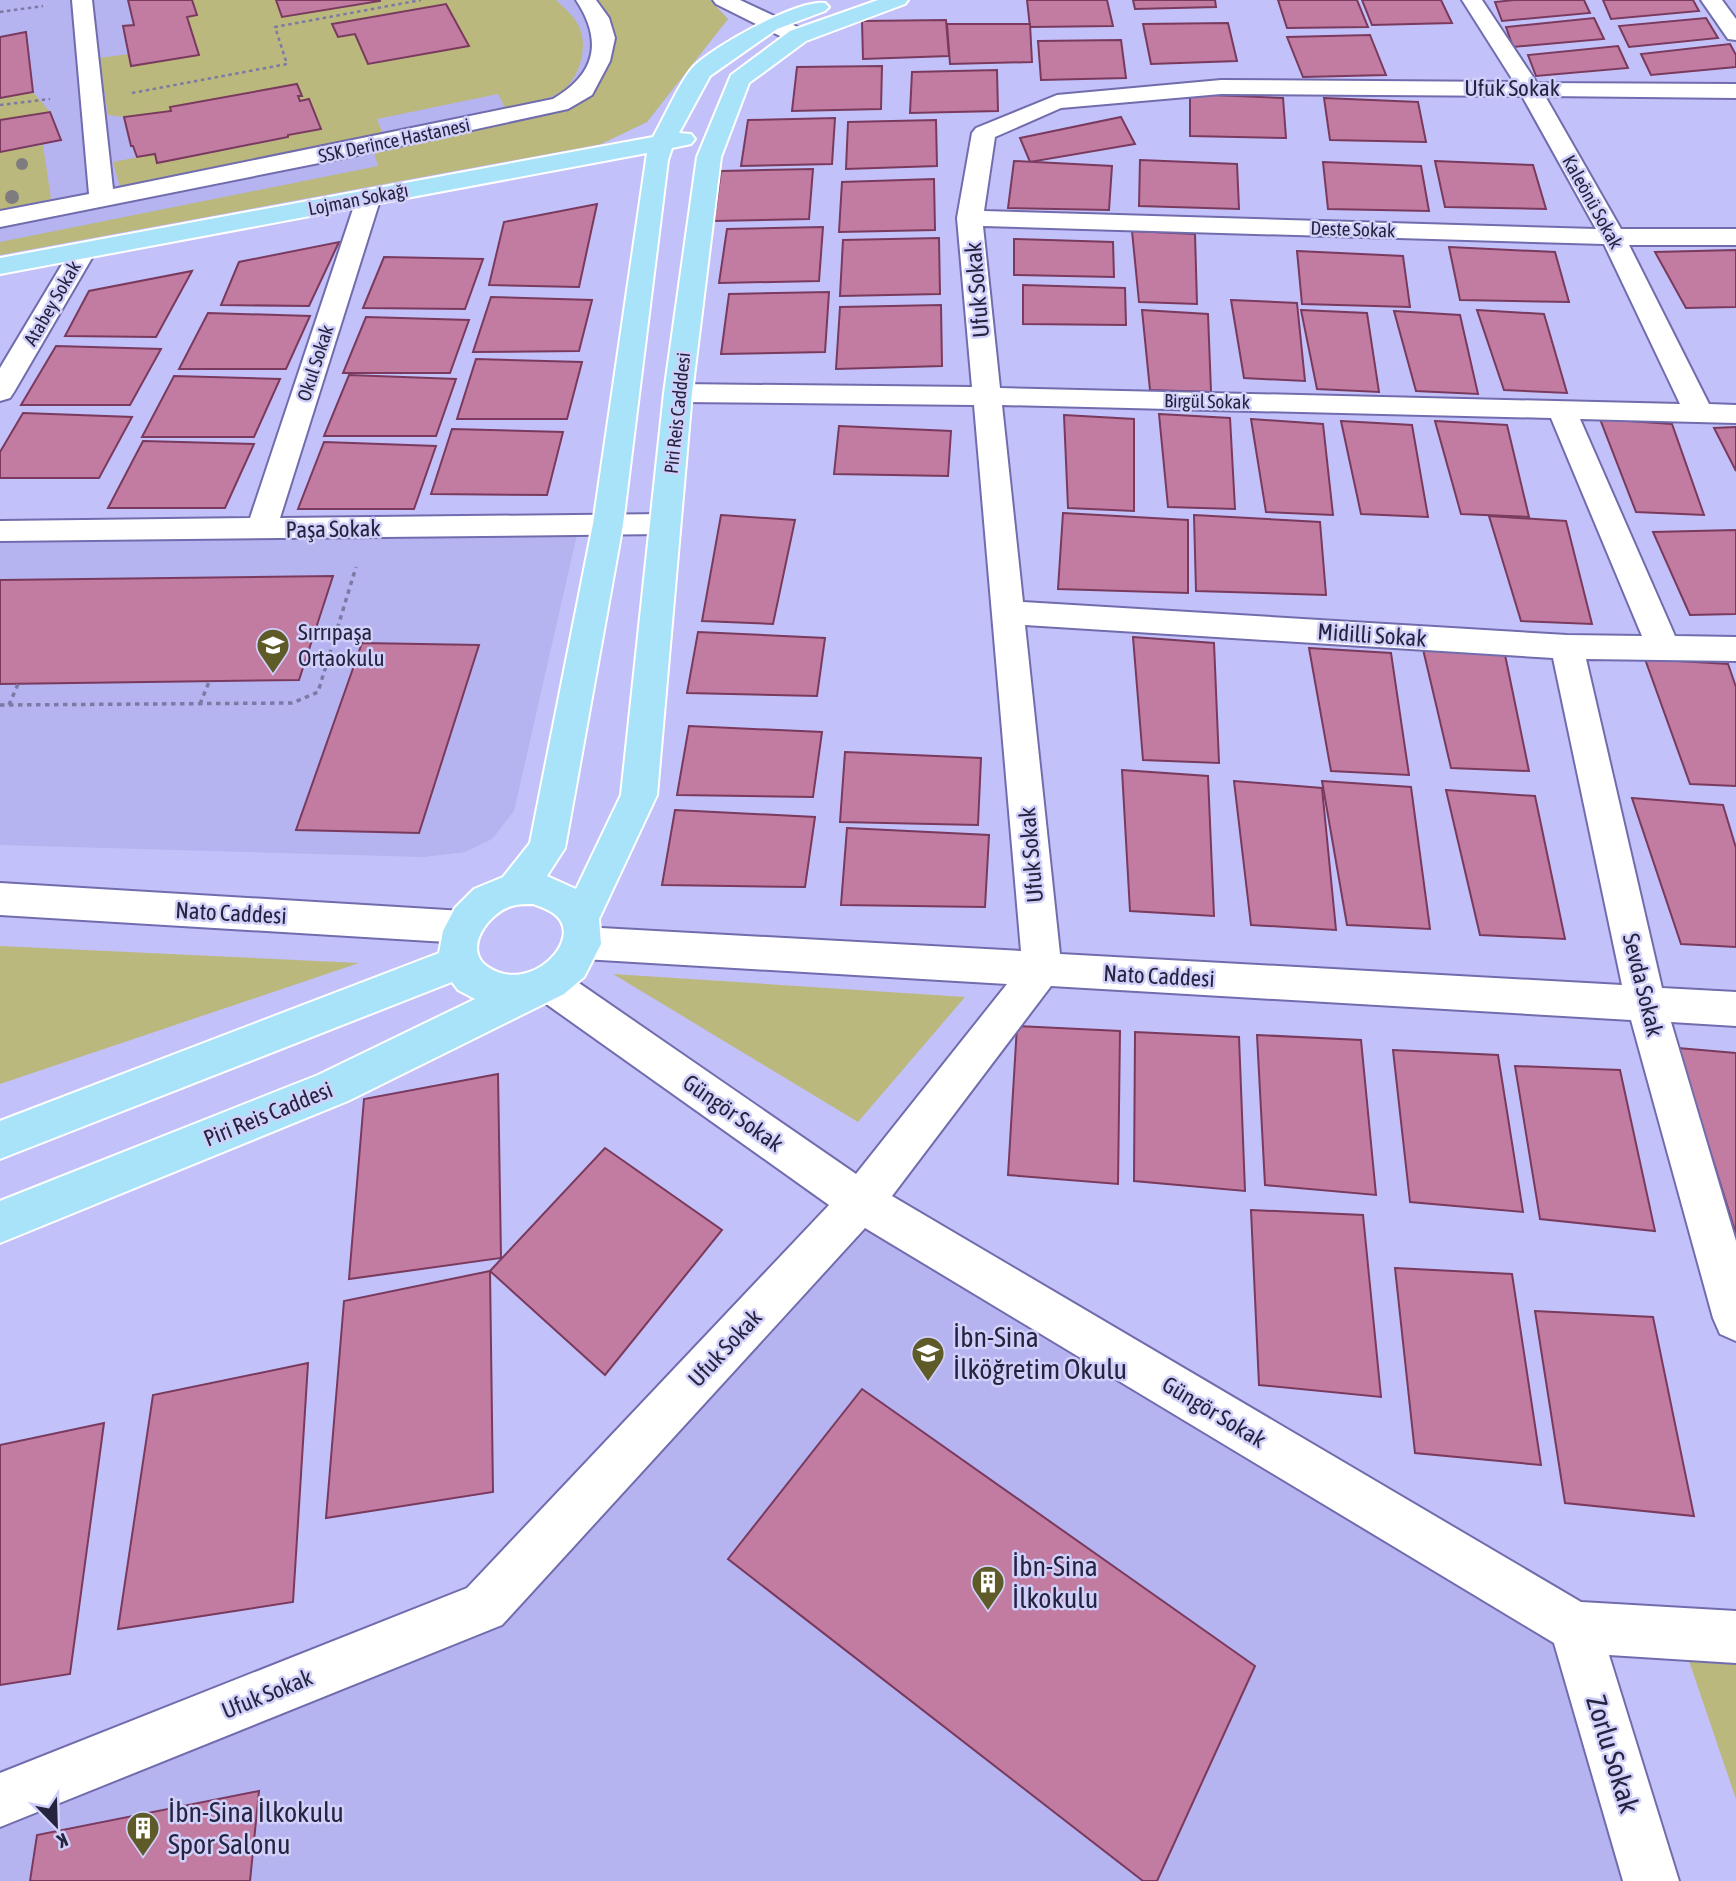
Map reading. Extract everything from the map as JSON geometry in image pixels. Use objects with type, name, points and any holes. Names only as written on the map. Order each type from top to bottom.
[{"type":"main road","points":[[515,890],[547,848],[608,524],[659,151],[701,72],[769,24],[836,0]]},
{"type":"main road","name":"Piri Reis Cadddesi","points":[[582,930],[639,795],[678,393],[712,146],[739,80],[797,36],[898,0]]},
{"type":"main road","name":"Lojman Sokağı","points":[[0,266],[78,259],[659,151],[712,146]]},
{"type":"main road","name":"Lojman Sokağı","points":[[0,282],[78,259]]},
{"type":"main road","points":[[0,1140],[461,944],[484,903],[515,890],[536,888],[555,893],[571,903],[582,930],[565,973],[539,987],[494,991],[479,984],[467,974],[461,944]]},
{"type":"main road","name":"Piri Reis Caddesi","points":[[0,1222],[333,1088],[539,987]]},
{"type":"street","points":[[82,0],[102,198]]},
{"type":"street","name":"SSK Derince Hastanesi","points":[[0,219],[560,104],[584,90],[600,61],[604,38],[598,18],[586,0]]},
{"type":"street","points":[[723,0],[797,36]]},
{"type":"street","name":"Kaleönü Sokak","points":[[1472,0],[1529,88],[1614,237],[1699,413]]},
{"type":"street","points":[[1711,0],[1736,34]]},
{"type":"street","name":"Ufuk Sokak","points":[[0,1800],[484,1607],[861,1202],[1042,970],[970,218],[984,134],[1057,102],[1221,87],[1736,91]]},
{"type":"street","name":"Okul Sokak","points":[[261,530],[366,206]]},
{"type":"street","name":"Deste Sokak","points":[[970,218],[1614,237],[1736,237]]},
{"type":"street","name":"Atabey Sokak","points":[[0,392],[78,259]]},
{"type":"street","name":"Birgül Sokak","points":[[678,393],[987,396],[1736,414]]},
{"type":"street","points":[[1562,410],[1664,648]]},
{"type":"street","name":"Paşa Sokak","points":[[0,531],[665,524]]},
{"type":"street","name":"Midilli Sokak","points":[[1008,613],[1567,647],[1736,649]]},
{"type":"street","name":"Sevda Sokak","points":[[1567,647],[1646,1004],[1736,1318]]},
{"type":"street","name":"Nato Caddesi","points":[[0,899],[461,944]]},
{"type":"street","name":"Nato Caddesi","points":[[582,930],[1042,970],[1736,1009]]},
{"type":"street","name":"Güngör Sokak","points":[[539,987],[861,1202],[1575,1628],[1736,1637]]},
{"type":"street","name":"Zorlu Sokak","points":[[1575,1628],[1651,1881]]},
{"type":"path","points":[[0,104],[38,98],[92,100],[287,64],[275,27],[421,0]]},
{"type":"path","points":[[0,705],[292,703],[318,692],[359,560]]},
{"type":"path","points":[[200,704],[209,682]]},
{"type":"path","points":[[9,705],[18,684]]},
{"type":"shaded area","points":[[0,0],[710,0],[728,19],[647,122],[601,144],[0,255]]},
{"type":"shaded area","points":[[192,0],[556,0],[571,14],[580,28],[583,48],[578,69],[567,87],[540,101],[506,109],[498,94],[377,119],[383,134],[120,187],[113,162],[155,154],[158,163],[288,138],[288,135],[320,128],[309,100],[300,101],[298,96],[302,95],[297,84],[170,107],[171,111],[124,117],[108,115],[99,58],[129,54],[132,66],[198,55],[187,17],[197,15]],"holes":[[[355,34],[468,46],[368,64]]]},
{"type":"shaded area","points":[[586,0],[710,0],[728,19],[647,122],[601,144],[0,255],[0,242],[378,166],[372,145],[560,104],[599,61]]},
{"type":"shaded area","points":[[33,92],[50,112],[0,120],[0,98]]},
{"type":"shaded area","points":[[43,145],[51,199],[0,210],[0,152]]},
{"type":"shaded area","name":"Sırrıpaşa Ortaokulu","points":[[578,530],[514,811],[492,839],[465,852],[424,857],[0,845],[0,539]]},
{"type":"shaded area","points":[[0,946],[359,963],[0,1084]]},
{"type":"shaded area","points":[[613,974],[965,997],[858,1122]]},
{"type":"shaded area","name":"İbn-Sina İlköğretim Okulu","points":[[861,1202],[1575,1627],[1651,1881],[0,1881],[0,1800],[484,1607]]},
{"type":"shaded area","points":[[1689,1661],[1736,1664],[1736,1799]]},
{"type":"building","points":[[128,0],[192,0],[197,15],[187,17],[199,55],[131,66],[123,26],[134,25]]},
{"type":"building","points":[[276,0],[380,0],[380,1],[282,17]]},
{"type":"building","points":[[1027,0],[1107,0],[1113,26],[1030,27]]},
{"type":"building","points":[[1133,0],[1215,0],[1216,7],[1135,9]]},
{"type":"building","points":[[1278,0],[1357,0],[1368,27],[1287,28]]},
{"type":"building","points":[[1362,0],[1441,0],[1452,23],[1372,25]]},
{"type":"building","points":[[1584,0],[1590,13],[1502,21],[1495,2]]},
{"type":"building","points":[[1603,0],[1693,0],[1699,11],[1611,19]]},
{"type":"building","points":[[446,4],[469,46],[368,64],[355,34],[338,37],[332,24]]},
{"type":"building","points":[[1594,18],[1604,39],[1513,47],[1506,27]]},
{"type":"building","points":[[1706,18],[1718,38],[1629,47],[1619,26]]},
{"type":"building","points":[[946,20],[949,56],[863,59],[862,21]]},
{"type":"building","points":[[1228,23],[1237,61],[1151,64],[1143,24]]},
{"type":"building","points":[[947,24],[1030,24],[1032,62],[950,64]]},
{"type":"building","points":[[26,32],[33,92],[0,98],[0,37]]},
{"type":"building","points":[[1370,35],[1386,75],[1303,77],[1287,37]]},
{"type":"building","points":[[1121,40],[1126,78],[1041,80],[1038,41]]},
{"type":"building","points":[[1730,44],[1736,55],[1736,67],[1651,75],[1641,54]]},
{"type":"building","points":[[1618,46],[1628,68],[1536,76],[1528,55]]},
{"type":"building","points":[[882,66],[881,109],[792,111],[797,67]]},
{"type":"building","points":[[997,70],[998,111],[910,113],[912,72]]},
{"type":"building","points":[[297,84],[302,96],[298,96],[300,101],[309,99],[321,129],[157,163],[155,154],[137,157],[131,146],[124,117],[171,111],[170,107]]},
{"type":"building","points":[[1190,94],[1283,98],[1286,138],[1190,136]]},
{"type":"building","points":[[1324,98],[1418,102],[1426,142],[1330,140]]},
{"type":"building","points":[[50,112],[61,140],[0,152],[0,120]]},
{"type":"building","points":[[1121,117],[1135,144],[1030,162],[1020,138]]},
{"type":"building","points":[[835,118],[832,164],[741,166],[748,120]]},
{"type":"building","points":[[936,120],[937,166],[846,169],[848,122]]},
{"type":"building","points":[[1140,160],[1237,164],[1239,209],[1139,206]]},
{"type":"building","points":[[1014,161],[1112,166],[1109,210],[1008,208]]},
{"type":"building","points":[[1435,161],[1533,165],[1546,209],[1445,207]]},
{"type":"building","points":[[1323,162],[1421,166],[1429,211],[1328,209]]},
{"type":"building","points":[[813,169],[809,219],[714,221],[721,171]]},
{"type":"building","points":[[934,179],[935,230],[839,232],[842,182]]},
{"type":"building","points":[[597,204],[579,287],[489,285],[504,222]]},
{"type":"building","points":[[823,227],[819,281],[719,283],[727,229]]},
{"type":"building","points":[[1132,231],[1195,234],[1197,304],[1139,302]]},
{"type":"building","points":[[939,238],[940,294],[840,296],[843,240]]},
{"type":"building","points":[[1014,239],[1113,242],[1114,277],[1014,275]]},
{"type":"building","points":[[339,242],[309,306],[221,305],[239,262]]},
{"type":"building","points":[[1449,247],[1555,252],[1569,302],[1460,300]]},
{"type":"building","points":[[1736,250],[1736,307],[1686,308],[1655,252]]},
{"type":"building","points":[[1297,251],[1403,256],[1410,307],[1302,304]]},
{"type":"building","points":[[384,257],[483,259],[465,309],[363,308]]},
{"type":"building","points":[[192,271],[156,337],[65,336],[89,291]]},
{"type":"building","points":[[1023,285],[1125,288],[1126,325],[1023,324]]},
{"type":"building","points":[[829,292],[825,352],[721,354],[729,294]]},
{"type":"building","points":[[491,297],[592,300],[579,351],[473,352]]},
{"type":"building","points":[[1231,300],[1297,303],[1305,381],[1244,378]]},
{"type":"building","points":[[941,305],[942,366],[836,369],[840,307]]},
{"type":"building","points":[[1142,310],[1208,314],[1211,392],[1150,390]]},
{"type":"building","points":[[1301,310],[1367,313],[1379,392],[1317,389]]},
{"type":"building","points":[[1477,310],[1544,314],[1567,393],[1504,390]]},
{"type":"building","points":[[1394,311],[1460,315],[1478,394],[1416,391]]},
{"type":"building","points":[[208,313],[310,316],[286,369],[179,369]]},
{"type":"building","points":[[366,317],[469,320],[450,373],[343,373]]},
{"type":"building","points":[[56,346],[161,349],[130,405],[21,405]]},
{"type":"building","points":[[476,359],[582,362],[567,419],[457,419]]},
{"type":"building","points":[[349,375],[456,379],[436,436],[324,436]]},
{"type":"building","points":[[174,376],[280,379],[254,437],[142,437]]},
{"type":"building","points":[[23,413],[132,417],[99,478],[0,478],[0,452]]},
{"type":"building","points":[[1159,414],[1230,418],[1235,509],[1168,507]]},
{"type":"building","points":[[1064,415],[1134,419],[1134,511],[1068,508]]},
{"type":"building","points":[[1251,419],[1323,424],[1333,515],[1266,512]]},
{"type":"building","points":[[1600,419],[1672,424],[1704,515],[1636,512]]},
{"type":"building","points":[[1341,421],[1412,425],[1428,517],[1361,514]]},
{"type":"building","points":[[1435,421],[1507,425],[1529,517],[1461,514]]},
{"type":"building","points":[[839,426],[951,431],[948,476],[834,474]]},
{"type":"building","points":[[1736,427],[1736,471],[1714,428]]},
{"type":"building","points":[[452,429],[563,432],[547,495],[431,494]]},
{"type":"building","points":[[143,441],[254,444],[225,508],[108,508]]},
{"type":"building","points":[[324,442],[436,446],[414,509],[298,509]]},
{"type":"building","points":[[1063,513],[1188,520],[1188,593],[1058,589]]},
{"type":"building","points":[[721,515],[795,520],[773,624],[702,621]]},
{"type":"building","points":[[1194,515],[1320,522],[1326,595],[1196,591]]},
{"type":"building","points":[[1489,516],[1566,521],[1592,624],[1521,621]]},
{"type":"building","points":[[1736,530],[1736,614],[1690,615],[1653,532]]},
{"type":"building","points":[[333,576],[299,680],[0,684],[0,580]]},
{"type":"building","points":[[698,632],[825,638],[817,696],[687,693]]},
{"type":"building","points":[[1133,637],[1214,643],[1219,763],[1143,760]]},
{"type":"building","points":[[362,643],[479,645],[419,833],[296,830]]},
{"type":"building","points":[[1422,645],[1504,650],[1529,771],[1451,768]]},
{"type":"building","points":[[1309,648],[1391,653],[1409,775],[1331,771]]},
{"type":"building","points":[[1645,659],[1728,664],[1736,687],[1736,786],[1690,784]]},
{"type":"building","points":[[689,726],[822,732],[813,797],[677,795]]},
{"type":"building","points":[[845,752],[981,758],[978,825],[840,822]]},
{"type":"building","points":[[1122,770],[1208,776],[1214,916],[1130,911]]},
{"type":"building","points":[[1234,781],[1322,788],[1336,930],[1251,925]]},
{"type":"building","points":[[1322,781],[1411,787],[1430,929],[1347,925]]},
{"type":"building","points":[[1446,790],[1535,796],[1565,939],[1480,935]]},
{"type":"building","points":[[1632,798],[1723,805],[1736,848],[1736,947],[1681,944]]},
{"type":"building","points":[[675,810],[815,817],[805,887],[662,885]]},
{"type":"building","points":[[847,828],[989,835],[985,907],[841,905]]},
{"type":"building","points":[[1017,1026],[1120,1031],[1118,1184],[1008,1175]]},
{"type":"building","points":[[1135,1032],[1239,1037],[1245,1191],[1134,1181]]},
{"type":"building","points":[[1257,1035],[1361,1040],[1376,1195],[1265,1185]]},
{"type":"building","points":[[1678,1048],[1736,1053],[1736,1234]]},
{"type":"building","points":[[1393,1050],[1498,1055],[1523,1212],[1410,1202]]},
{"type":"building","points":[[1515,1066],[1620,1070],[1655,1231],[1540,1219]]},
{"type":"building","points":[[498,1074],[501,1258],[349,1279],[364,1099]]},
{"type":"building","points":[[605,1148],[722,1230],[605,1375],[490,1271]]},
{"type":"building","points":[[1251,1210],[1363,1215],[1381,1397],[1259,1385]]},
{"type":"building","points":[[1395,1268],[1512,1274],[1541,1465],[1415,1453]]},
{"type":"building","points":[[490,1271],[493,1492],[326,1518],[344,1301]]},
{"type":"building","points":[[1535,1311],[1653,1317],[1694,1516],[1565,1503]]},
{"type":"building","points":[[308,1363],[293,1602],[118,1629],[153,1395]]},
{"type":"building","name":"İbn-Sina İlkokulu","points":[[862,1389],[1255,1666],[1157,1881],[1143,1881],[728,1559]]},
{"type":"building","points":[[104,1423],[70,1674],[0,1685],[0,1445]]},
{"type":"building","name":"İbn-Sina İlkokulu Spor Salonu","points":[[259,1791],[250,1881],[30,1881],[37,1835]]},
{"type":"place","name":"Sırrıpaşa Ortaokulu","points":[[273,675]]},
{"type":"place","name":"İbn-Sina İlköğretim Okulu","points":[[928,1383]]},
{"type":"place","name":"İbn-Sina İlkokulu","points":[[988,1612]]},
{"type":"place","name":"İbn-Sina İlkokulu Spor Salonu","points":[[143,1858]]}]
